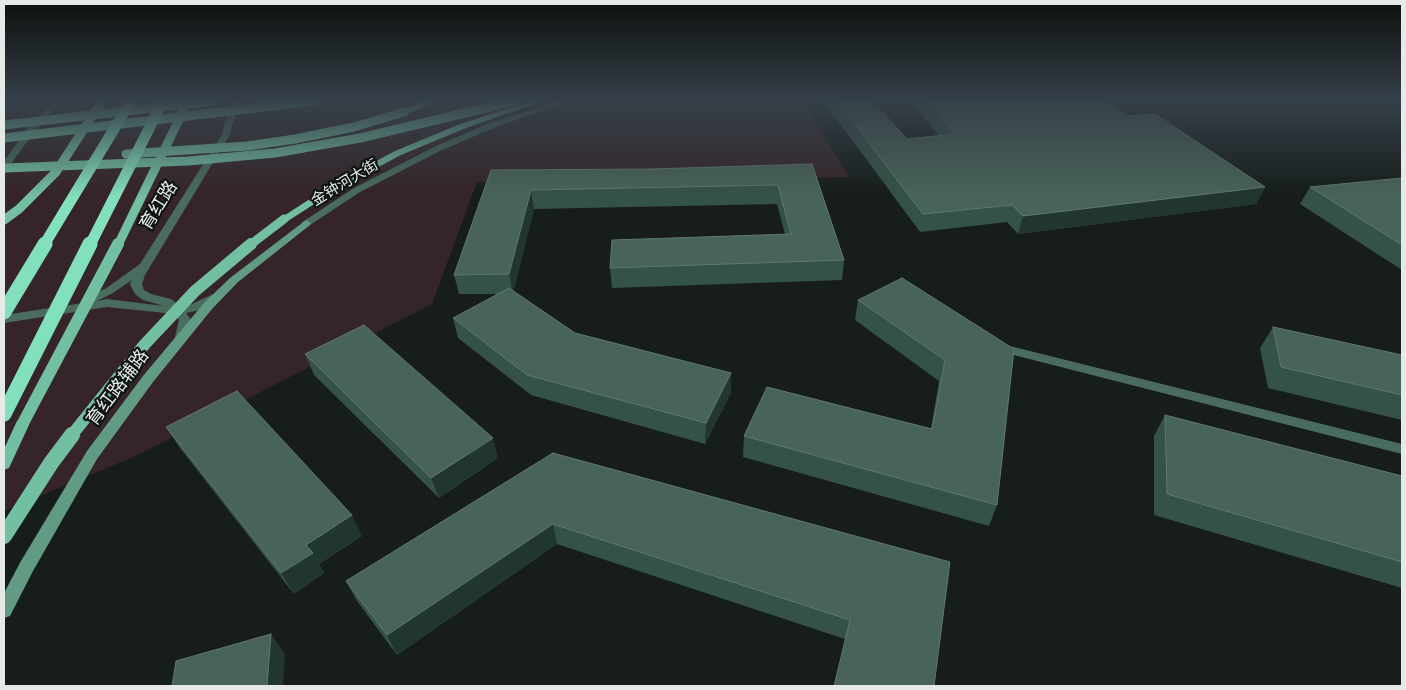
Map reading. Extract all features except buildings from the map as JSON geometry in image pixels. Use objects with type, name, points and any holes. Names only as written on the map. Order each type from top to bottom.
[{"type":"highway","points":[[4,312],[112,133]]},
{"type":"highway","points":[[4,414],[147,133]]},
{"type":"main road","points":[[4,138],[44,133]]},
{"type":"main road","points":[[4,220],[19,209],[56,172],[81,133]]},
{"type":"main road","points":[[4,464],[22,425],[118,244],[172,133]]},
{"type":"main road","points":[[4,160],[184,151],[295,139],[320,133]]},
{"type":"main road","points":[[4,168],[188,161],[275,153],[380,133]]},
{"type":"main road","points":[[4,536],[52,463],[117,376],[195,291],[245,248],[291,215],[366,168],[445,133]]},
{"type":"main road","name":"育红路辅路","points":[[4,610],[92,455],[181,336],[234,280],[306,223]]},
{"type":"street","points":[[4,168],[30,133]]},
{"type":"street","name":"育红路","points":[[179,310],[167,302],[147,297],[139,292],[136,284],[146,263],[225,133]]},
{"type":"street","name":"金钟河大街","points":[[306,223],[357,190],[439,148],[473,133]]},
{"type":"street","points":[[71,308],[109,291],[128,279],[146,263]]},
{"type":"street","points":[[4,318],[107,303],[179,310],[196,307],[218,296]]},
{"type":"street","points":[[179,310],[185,320],[181,336]]},
{"type":"street","points":[[982,340],[1006,350],[1402,449]]},
{"type":"shaded area","points":[[4,133],[822,133],[849,177],[477,182],[432,304],[138,455],[4,511]]}]
